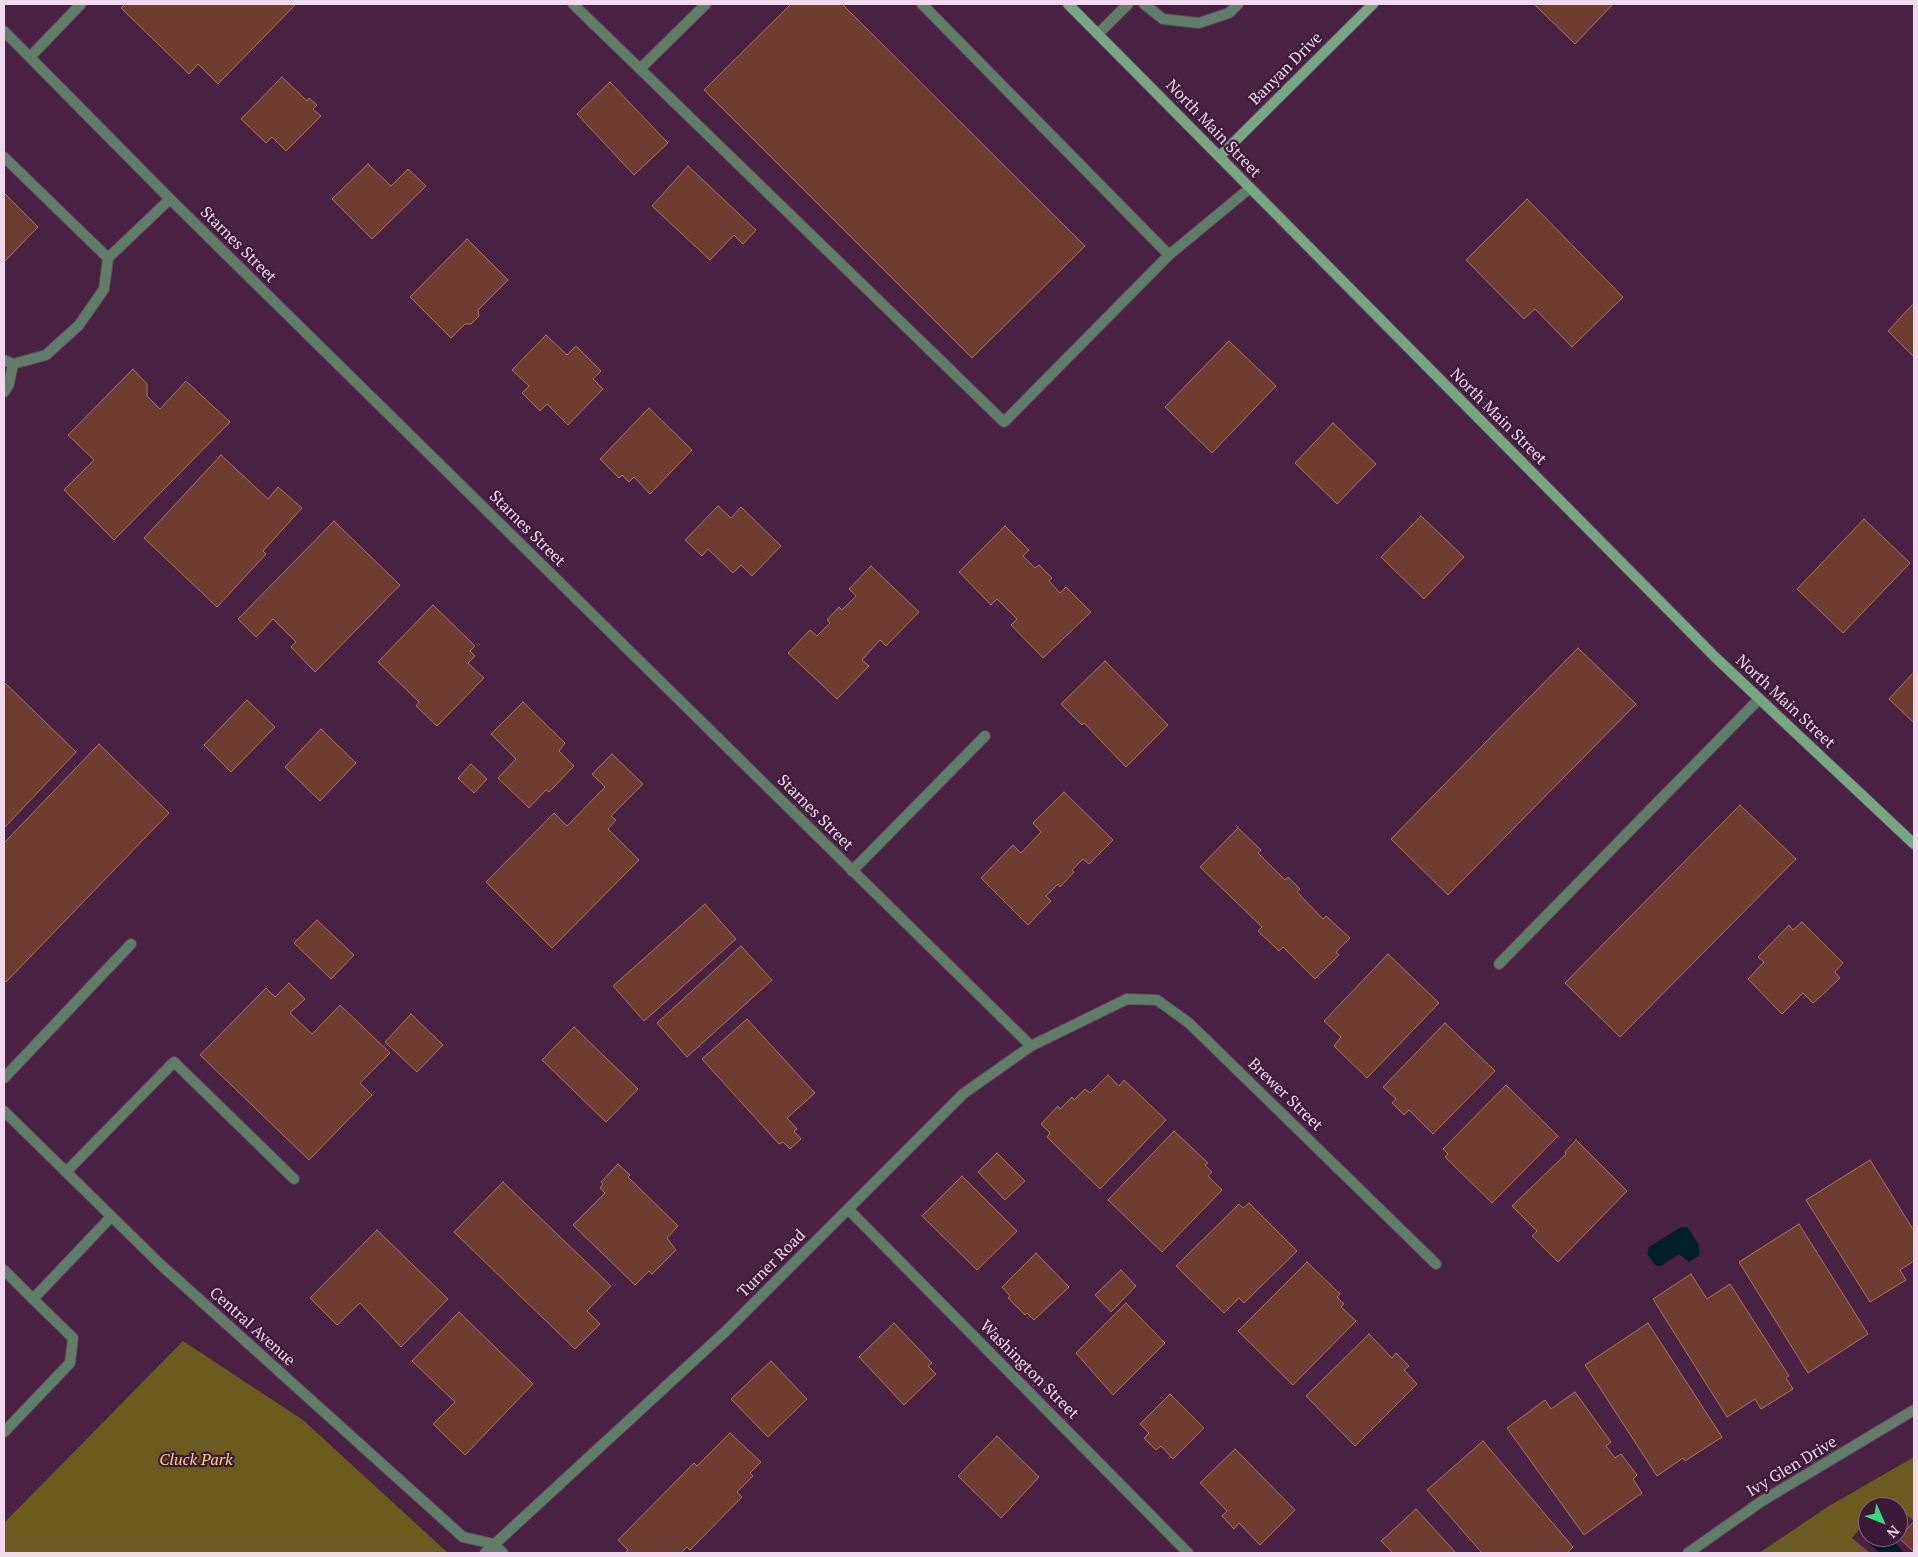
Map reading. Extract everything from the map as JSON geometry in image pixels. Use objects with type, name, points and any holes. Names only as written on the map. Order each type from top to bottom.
[{"type":"main road","name":"North Main Street","points":[[1068,4],[1694,637],[1914,844]]},
{"type":"main road","name":"Banyan Drive","points":[[1220,156],[1373,4]]},
{"type":"street","points":[[30,57],[81,4]]},
{"type":"street","points":[[573,4],[1004,422],[1169,255],[1250,188]]},
{"type":"street","points":[[641,68],[706,4]]},
{"type":"street","points":[[922,4],[1169,255]]},
{"type":"street","points":[[1098,34],[1128,4]]},
{"type":"street","points":[[1144,4],[1163,19],[1198,23],[1229,13],[1238,4]]},
{"type":"street","name":"Starnes Street","points":[[4,32],[170,199],[1031,1046]]},
{"type":"street","points":[[4,157],[108,258]]},
{"type":"street","points":[[4,392],[9,384],[8,362],[46,355],[79,324],[104,289],[108,258],[170,199]]},
{"type":"street","points":[[1498,964],[1759,698]]},
{"type":"street","points":[[852,870],[984,736]]},
{"type":"street","points":[[4,1078],[131,944]]},
{"type":"street","name":"Brewer Street","points":[[1093,1015],[1127,999],[1157,1000],[1189,1023],[1436,1264]]},
{"type":"street","name":"Turner Road","points":[[485,1553],[727,1330],[963,1094],[1031,1046],[1093,1015]]},
{"type":"street","points":[[66,1172],[174,1062],[294,1179]]},
{"type":"street","name":"Central Avenue","points":[[4,1112],[160,1264],[463,1537],[494,1544]]},
{"type":"street","name":"Washington Street","points":[[848,1209],[1188,1553]]},
{"type":"street","points":[[33,1299],[111,1217]]},
{"type":"street","points":[[4,1270],[73,1338],[70,1363],[4,1432]]},
{"type":"street","name":"Ivy Glen Drive","points":[[1688,1553],[1762,1501],[1914,1410]]},
{"type":"street","points":[[494,1544],[503,1553]]},
{"type":"green space","name":"Cluck Park","points":[[183,1341],[303,1420],[448,1553],[4,1553],[4,1523]]},
{"type":"green space","points":[[1914,1457],[1914,1521],[1908,1516],[1908,1497],[1858,1497],[1858,1531],[1852,1538],[1858,1543],[1858,1547],[1863,1547],[1870,1553],[1759,1553],[1829,1506]]},
{"type":"water","points":[[1681,1227],[1687,1227],[1698,1243],[1700,1255],[1689,1262],[1679,1254],[1661,1266],[1656,1266],[1647,1254],[1649,1247]]},
{"type":"water","points":[[1873,1547],[1899,1547],[1904,1553],[1880,1553]]},
{"type":"building","points":[[125,4],[296,4],[218,84],[198,64],[189,74],[121,8]]},
{"type":"building","points":[[791,4],[842,4],[1085,246],[972,358],[704,90]]},
{"type":"building","points":[[1534,4],[1613,4],[1575,44]]},
{"type":"building","points":[[282,77],[307,101],[309,98],[317,105],[313,109],[321,116],[286,151],[272,137],[266,143],[241,119]]},
{"type":"building","points":[[610,82],[668,143],[634,175],[577,114]]},
{"type":"building","points":[[368,164],[391,186],[408,169],[426,186],[372,239],[332,199]]},
{"type":"building","points":[[688,166],[756,230],[743,244],[734,235],[710,260],[652,206]]},
{"type":"building","points":[[4,193],[38,227],[4,262]]},
{"type":"building","points":[[1527,199],[1623,297],[1572,347],[1535,309],[1524,319],[1466,260]]},
{"type":"building","points":[[467,239],[508,280],[478,310],[479,316],[471,324],[465,324],[451,338],[410,297]]},
{"type":"building","points":[[1914,303],[1914,357],[1888,331]]},
{"type":"building","points":[[546,335],[567,355],[576,346],[601,371],[593,379],[603,389],[568,425],[547,404],[540,411],[522,393],[529,386],[512,370]]},
{"type":"building","points":[[1229,341],[1276,386],[1212,453],[1165,407]]},
{"type":"building","points":[[133,369],[147,384],[147,396],[160,409],[186,381],[230,422],[114,540],[64,490],[94,460],[68,435]]},
{"type":"building","points":[[649,408],[692,450],[650,494],[634,477],[629,482],[622,475],[619,478],[600,459]]},
{"type":"building","points":[[1333,423],[1376,464],[1337,504],[1295,463]]},
{"type":"building","points":[[221,455],[268,499],[278,487],[302,508],[263,551],[266,554],[217,607],[144,538]]},
{"type":"building","points":[[718,506],[731,518],[741,507],[781,546],[752,576],[741,565],[733,573],[708,549],[702,556],[685,540]]},
{"type":"building","points":[[1421,516],[1464,557],[1424,599],[1381,557]]},
{"type":"building","points":[[1864,519],[1910,563],[1843,633],[1797,589]]},
{"type":"building","points":[[334,521],[400,585],[315,672],[291,647],[296,642],[273,619],[256,637],[238,619]]},
{"type":"building","points":[[1005,526],[1029,550],[1023,556],[1035,568],[1039,565],[1052,578],[1049,581],[1060,593],[1066,587],[1091,612],[1043,658],[1011,625],[1017,619],[997,599],[991,605],[959,572]]},
{"type":"building","points":[[871,566],[919,612],[886,646],[880,640],[862,660],[869,666],[837,699],[788,653],[810,630],[817,636],[830,623],[827,620],[839,607],[842,610],[856,596],[849,589]]},
{"type":"building","points":[[433,605],[475,646],[470,651],[475,656],[468,663],[484,678],[437,726],[416,706],[419,702],[378,662]]},
{"type":"building","points":[[1578,648],[1636,704],[1448,895],[1391,839]]},
{"type":"building","points":[[1105,661],[1168,725],[1126,767],[1084,723],[1082,725],[1061,704]]},
{"type":"building","points":[[1914,672],[1914,723],[1889,699]]},
{"type":"building","points":[[4,682],[76,752],[4,828]]},
{"type":"building","points":[[247,700],[275,727],[231,772],[204,745]]},
{"type":"building","points":[[523,702],[565,743],[559,751],[574,766],[549,792],[546,790],[529,808],[498,778],[516,759],[491,734]]},
{"type":"building","points":[[321,729],[356,763],[320,801],[285,767]]},
{"type":"building","points":[[99,744],[169,813],[6,982],[4,979],[4,843]]},
{"type":"building","points":[[612,754],[643,784],[611,816],[616,820],[608,829],[639,860],[552,948],[486,882],[554,813],[567,826],[605,787],[592,774]]},
{"type":"building","points":[[471,764],[487,779],[474,793],[458,778]]},
{"type":"building","points":[[1064,792],[1113,840],[1089,864],[1083,859],[1072,870],[1074,872],[1060,887],[1058,884],[1046,896],[1051,901],[1028,925],[981,878],[1013,845],[1021,853],[1041,832],[1033,823]]},
{"type":"building","points":[[1740,805],[1796,859],[1620,1037],[1565,983]]},
{"type":"building","points":[[1238,828],[1261,850],[1258,853],[1285,880],[1288,877],[1300,889],[1297,892],[1323,919],[1326,916],[1350,938],[1336,952],[1339,955],[1315,979],[1283,947],[1279,951],[1258,931],[1262,927],[1200,867]]},
{"type":"building","points":[[705,904],[736,939],[644,1021],[613,986]]},
{"type":"building","points":[[317,920],[354,955],[331,979],[294,943]]},
{"type":"building","points":[[1802,922],[1843,963],[1835,972],[1840,978],[1813,1003],[1803,993],[1782,1014],[1748,979],[1764,962],[1758,957],[1789,925],[1793,930]]},
{"type":"building","points":[[741,946],[772,980],[687,1057],[657,1023]]},
{"type":"building","points":[[1388,954],[1439,1003],[1367,1078],[1334,1046],[1341,1037],[1324,1021]]},
{"type":"building","points":[[289,983],[305,999],[290,1013],[312,1034],[340,1005],[390,1053],[360,1083],[372,1095],[309,1160],[200,1055],[266,988],[275,997]]},
{"type":"building","points":[[411,1014],[443,1045],[417,1072],[385,1042]]},
{"type":"building","points":[[747,1019],[815,1093],[787,1118],[797,1129],[794,1131],[801,1139],[790,1149],[783,1142],[779,1144],[702,1059]]},
{"type":"building","points":[[1445,1023],[1495,1071],[1433,1134],[1409,1110],[1404,1115],[1392,1103],[1396,1099],[1383,1087]]},
{"type":"building","points":[[574,1027],[638,1089],[606,1122],[542,1060]]},
{"type":"building","points":[[1108,1075],[1119,1086],[1124,1080],[1166,1120],[1100,1189],[1047,1137],[1050,1133],[1041,1124],[1058,1106],[1060,1109],[1072,1097],[1074,1100],[1085,1089],[1090,1093]]},
{"type":"building","points":[[1506,1085],[1558,1136],[1492,1203],[1445,1157],[1448,1154],[1443,1149]]},
{"type":"building","points":[[1174,1131],[1208,1163],[1205,1165],[1212,1172],[1208,1176],[1222,1190],[1162,1252],[1108,1200]]},
{"type":"building","points":[[1576,1140],[1627,1191],[1558,1262],[1532,1236],[1537,1231],[1512,1206],[1566,1154],[1565,1152]]},
{"type":"building","points":[[997,1153],[1025,1181],[1005,1200],[978,1172]]},
{"type":"building","points":[[1870,1160],[1914,1231],[1914,1261],[1900,1270],[1906,1280],[1870,1302],[1806,1200]]},
{"type":"building","points":[[618,1164],[630,1175],[628,1177],[678,1226],[667,1238],[676,1250],[652,1274],[649,1271],[635,1285],[573,1225],[605,1193],[600,1188],[603,1184],[601,1182]]},
{"type":"building","points":[[962,1176],[1017,1231],[977,1270],[922,1216]]},
{"type":"building","points":[[503,1182],[611,1286],[587,1311],[600,1324],[575,1349],[454,1232]]},
{"type":"building","points":[[1249,1203],[1297,1251],[1244,1303],[1239,1298],[1224,1313],[1176,1266],[1239,1204],[1243,1208]]},
{"type":"building","points":[[1799,1224],[1868,1334],[1808,1373],[1739,1262]]},
{"type":"building","points":[[377,1230],[448,1299],[401,1347],[360,1303],[337,1325],[310,1298]]},
{"type":"building","points":[[1036,1253],[1069,1287],[1034,1320],[1027,1313],[1025,1315],[1008,1298],[1010,1296],[1002,1287]]},
{"type":"building","points":[[1307,1262],[1340,1294],[1337,1297],[1344,1304],[1341,1307],[1356,1321],[1293,1385],[1238,1331]]},
{"type":"building","points":[[1121,1270],[1136,1286],[1111,1312],[1095,1295]]},
{"type":"building","points":[[1691,1274],[1707,1299],[1730,1284],[1789,1376],[1786,1378],[1793,1389],[1761,1409],[1755,1399],[1727,1417],[1653,1299]]},
{"type":"building","points":[[1126,1303],[1165,1343],[1113,1395],[1076,1353]]},
{"type":"building","points":[[459,1312],[533,1384],[465,1455],[433,1424],[455,1402],[412,1361]]},
{"type":"building","points":[[894,1323],[932,1363],[928,1366],[936,1374],[904,1405],[859,1357]]},
{"type":"building","points":[[1648,1323],[1722,1437],[1685,1461],[1683,1458],[1657,1476],[1585,1365]]},
{"type":"building","points":[[1369,1334],[1392,1358],[1396,1353],[1409,1366],[1404,1370],[1417,1384],[1355,1446],[1306,1396]]},
{"type":"building","points":[[771,1361],[807,1399],[768,1437],[731,1399]]},
{"type":"building","points":[[1575,1392],[1611,1442],[1606,1446],[1615,1458],[1621,1454],[1637,1475],[1633,1479],[1642,1493],[1584,1535],[1507,1428],[1545,1400],[1551,1409]]},
{"type":"building","points":[[1170,1394],[1204,1428],[1173,1459],[1161,1446],[1156,1450],[1144,1438],[1149,1433],[1140,1424]]},
{"type":"building","points":[[730,1433],[761,1462],[750,1473],[753,1476],[737,1492],[742,1497],[690,1550],[687,1547],[681,1553],[625,1553],[628,1550],[618,1540],[694,1463],[697,1466]]},
{"type":"building","points":[[997,1436],[1039,1477],[1001,1518],[958,1476]]},
{"type":"building","points":[[1483,1441],[1573,1547],[1567,1553],[1482,1553],[1427,1490]]},
{"type":"building","points":[[1235,1449],[1295,1510],[1260,1545],[1239,1523],[1234,1529],[1222,1516],[1227,1511],[1200,1483]]},
{"type":"building","points":[[1416,1509],[1456,1553],[1393,1553],[1381,1541]]},
{"type":"building","points":[[1914,1521],[1914,1552],[1908,1546],[1908,1528]]}]
